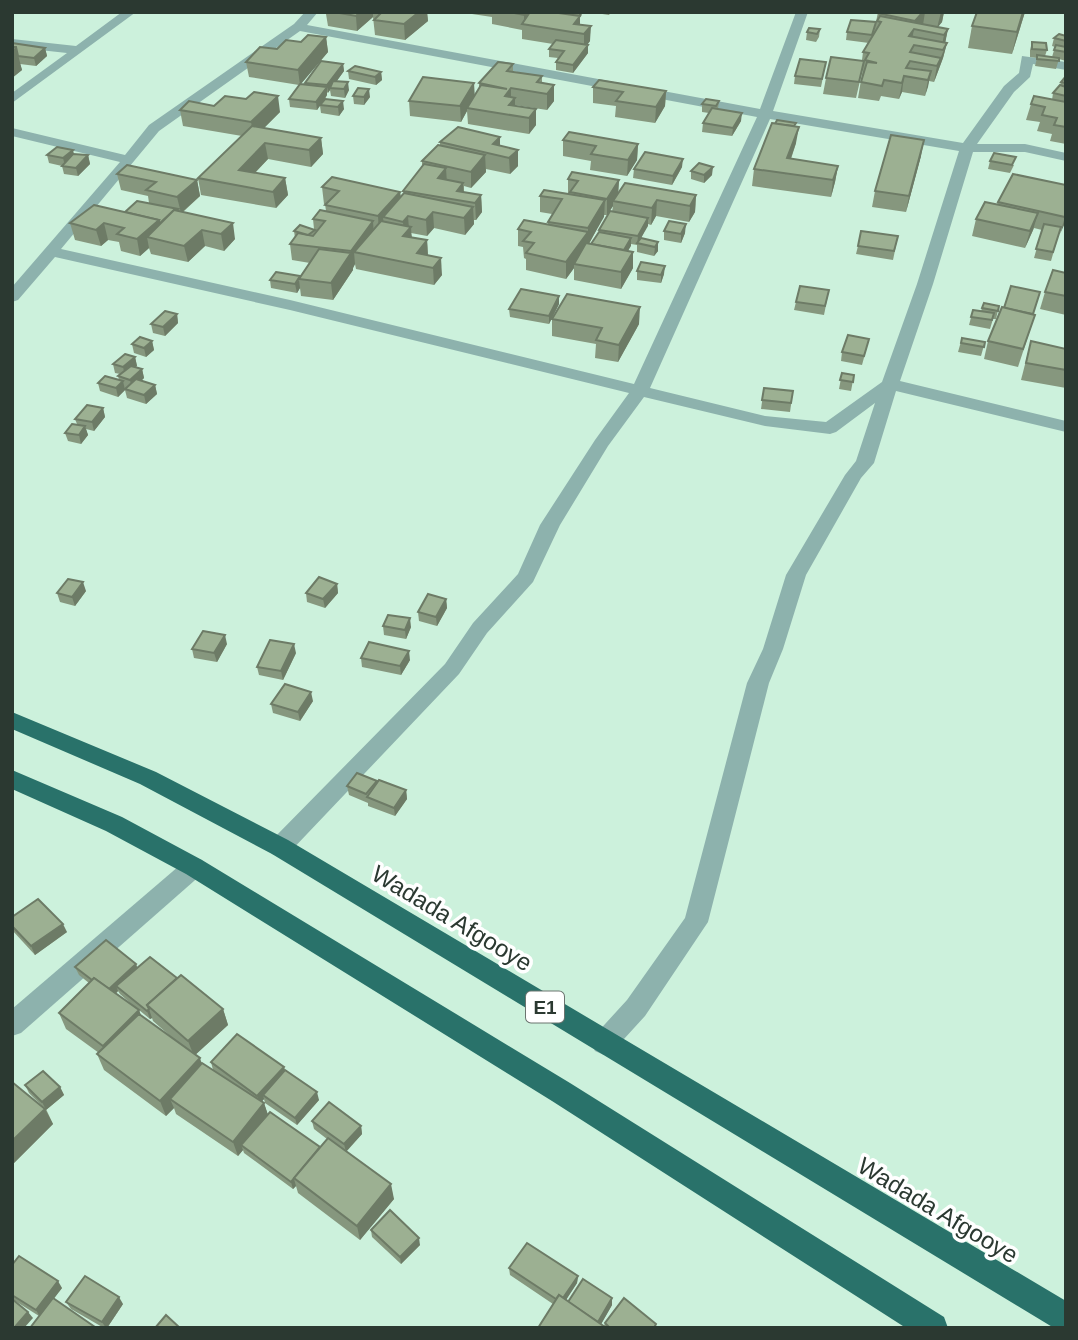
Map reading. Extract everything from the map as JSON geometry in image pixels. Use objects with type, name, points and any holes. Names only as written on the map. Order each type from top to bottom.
[{"type":"highway","name":"Wadada Afgooye","points":[[12,720],[148,778],[280,847],[1066,1318]]},
{"type":"highway","points":[[12,779],[114,824],[194,867],[561,1092],[933,1328]]},
{"type":"street","points":[[12,99],[130,12]]},
{"type":"street","points":[[12,297],[154,128],[298,27],[312,12]]},
{"type":"street","points":[[280,847],[452,669],[480,628],[526,576],[550,525],[601,444],[639,392],[765,114],[802,12]]},
{"type":"street","points":[[298,27],[765,114],[967,148],[1025,148],[1066,157]]},
{"type":"street","points":[[12,43],[79,50]]},
{"type":"street","points":[[604,1043],[636,1008],[696,922],[758,683],[773,649],[796,575],[854,475],[864,463],[925,284],[967,148],[1009,89],[1026,74],[1027,59],[1066,66]]},
{"type":"street","points":[[12,132],[127,160]]},
{"type":"street","points":[[52,252],[290,305],[765,421],[830,428],[890,384],[1066,427]]},
{"type":"street","points":[[12,1025],[194,867]]},
{"type":"building","points":[[334,12],[360,12],[356,16]]},
{"type":"building","points":[[382,12],[419,12],[404,24],[374,20]]},
{"type":"building","points":[[530,12],[560,12],[580,16],[574,24],[591,26],[584,34],[522,24]]},
{"type":"building","points":[[878,12],[923,12],[915,21]]},
{"type":"building","points":[[977,12],[1023,12],[1017,32],[972,26]]},
{"type":"building","points":[[880,16],[948,29],[944,35],[914,29],[909,36],[947,43],[943,50],[914,45],[910,52],[941,58],[937,66],[910,61],[906,68],[931,71],[928,80],[904,76],[902,83],[884,80],[882,86],[861,82],[867,62],[877,63],[865,60],[869,53],[863,52],[881,22],[877,21]]},
{"type":"building","points":[[851,20],[876,22],[872,35],[847,32]]},
{"type":"building","points":[[809,28],[820,29],[817,34],[807,32]]},
{"type":"building","points":[[1059,34],[1066,36],[1066,41],[1054,38]]},
{"type":"building","points":[[308,35],[326,37],[298,70],[246,62],[260,47],[277,49],[286,40],[301,42]]},
{"type":"building","points":[[556,40],[588,45],[573,65],[556,62],[564,51],[549,49]]},
{"type":"building","points":[[1032,42],[1046,43],[1047,50],[1032,49]]},
{"type":"building","points":[[12,43],[45,48],[34,58],[18,56]]},
{"type":"building","points":[[1056,45],[1066,47],[1066,52],[1054,50]]},
{"type":"building","points":[[1037,55],[1059,58],[1059,61],[1037,59]]},
{"type":"building","points":[[831,57],[864,61],[859,82],[826,78]]},
{"type":"building","points":[[800,59],[826,62],[822,79],[795,76]]},
{"type":"building","points":[[321,61],[343,64],[327,85],[305,83]]},
{"type":"building","points":[[498,62],[513,64],[507,71],[542,76],[537,82],[554,85],[547,94],[511,88],[505,96],[515,98],[509,105],[536,109],[529,118],[467,108],[481,85],[507,89],[479,83]]},
{"type":"building","points":[[355,66],[381,72],[375,77],[348,71]]},
{"type":"building","points":[[423,77],[474,83],[460,106],[409,101]]},
{"type":"building","points":[[599,80],[666,91],[656,107],[616,101],[623,92],[593,87]]},
{"type":"building","points":[[333,81],[348,82],[344,89],[330,88]]},
{"type":"building","points":[[300,84],[327,87],[316,102],[289,99]]},
{"type":"building","points":[[1060,85],[1066,87],[1066,96],[1053,93]]},
{"type":"building","points":[[358,88],[369,89],[364,97],[353,96]]},
{"type":"building","points":[[254,92],[278,96],[251,122],[180,110],[189,101],[214,106],[225,96],[246,99]]},
{"type":"building","points":[[1034,96],[1066,102],[1066,127],[1054,125],[1057,118],[1042,115],[1045,107],[1031,104]]},
{"type":"building","points":[[325,99],[343,101],[338,107],[320,105]]},
{"type":"building","points":[[706,99],[719,101],[716,106],[702,104]]},
{"type":"building","points":[[712,108],[742,113],[733,128],[703,123]]},
{"type":"building","points":[[777,120],[796,123],[794,126],[775,124]]},
{"type":"building","points":[[772,123],[799,127],[787,158],[838,166],[833,180],[754,169]]},
{"type":"building","points":[[252,126],[321,138],[309,150],[265,143],[239,170],[285,178],[273,192],[198,178]]},
{"type":"building","points":[[458,127],[500,137],[493,144],[518,150],[509,158],[440,142]]},
{"type":"building","points":[[569,132],[638,144],[628,160],[591,154],[596,146],[563,140]]},
{"type":"building","points":[[891,135],[924,140],[909,196],[875,191]]},
{"type":"building","points":[[438,145],[485,155],[471,172],[422,161]]},
{"type":"building","points":[[57,147],[73,150],[63,158],[47,155]]},
{"type":"building","points":[[645,152],[683,159],[673,176],[634,169]]},
{"type":"building","points":[[994,153],[1016,157],[1012,165],[990,161]]},
{"type":"building","points":[[73,154],[88,155],[76,168],[62,166]]},
{"type":"building","points":[[699,163],[713,167],[704,175],[691,171]]},
{"type":"building","points":[[424,164],[446,168],[438,178],[463,183],[457,191],[481,195],[475,203],[403,191]]},
{"type":"building","points":[[127,165],[197,180],[177,197],[146,190],[156,182],[117,174]]},
{"type":"building","points":[[572,172],[619,180],[607,199],[570,192],[578,181],[568,179]]},
{"type":"building","points":[[1013,174],[1066,185],[1065,217],[998,202]]},
{"type":"building","points":[[332,177],[400,192],[378,216],[325,205],[339,191],[322,187]]},
{"type":"building","points":[[625,183],[696,195],[690,206],[657,200],[652,208],[613,201]]},
{"type":"building","points":[[544,190],[605,200],[588,228],[548,222],[562,199],[540,196]]},
{"type":"building","points":[[404,193],[473,207],[464,218],[433,212],[426,220],[408,216],[403,222],[383,217]]},
{"type":"building","points":[[137,201],[178,209],[159,224],[159,220],[125,212]]},
{"type":"building","points":[[985,202],[1038,213],[1030,231],[976,219]]},
{"type":"building","points":[[94,205],[159,220],[137,239],[117,234],[124,228],[104,223],[96,230],[70,223]]},
{"type":"building","points":[[174,210],[233,223],[221,234],[202,230],[184,246],[147,237]]},
{"type":"building","points":[[320,210],[373,221],[351,251],[290,244],[298,233],[313,236],[325,221],[313,219]]},
{"type":"building","points":[[610,211],[648,218],[638,236],[599,230]]},
{"type":"building","points":[[524,220],[588,232],[566,262],[526,253],[534,243],[523,241],[531,232],[518,229]]},
{"type":"building","points":[[381,221],[411,227],[403,236],[427,240],[417,253],[441,258],[433,268],[354,252]]},
{"type":"building","points":[[669,221],[686,224],[681,234],[664,231]]},
{"type":"building","points":[[1044,224],[1061,227],[1053,252],[1036,249]]},
{"type":"building","points":[[300,225],[315,230],[308,235],[294,231]]},
{"type":"building","points":[[861,231],[898,236],[894,251],[858,246]]},
{"type":"building","points":[[599,232],[631,238],[624,250],[591,244]]},
{"type":"building","points":[[641,238],[658,242],[655,247],[637,243]]},
{"type":"building","points":[[586,243],[633,252],[621,272],[574,264]]},
{"type":"building","points":[[319,249],[351,253],[331,283],[299,279]]},
{"type":"building","points":[[641,262],[665,266],[661,275],[637,271]]},
{"type":"building","points":[[1053,270],[1066,273],[1066,296],[1045,292]]},
{"type":"building","points":[[276,272],[300,276],[295,284],[270,280]]},
{"type":"building","points":[[800,286],[829,290],[825,306],[796,302]]},
{"type":"building","points":[[1011,286],[1040,292],[1033,314],[1004,308]]},
{"type":"building","points":[[521,289],[559,296],[549,316],[509,309]]},
{"type":"building","points":[[567,294],[640,307],[619,345],[596,340],[602,328],[552,319]]},
{"type":"building","points":[[984,303],[999,306],[998,311],[982,308]]},
{"type":"building","points":[[1002,307],[1035,315],[1023,349],[988,341]]},
{"type":"building","points":[[973,310],[994,313],[992,320],[971,317]]},
{"type":"building","points":[[165,311],[177,314],[163,327],[151,324]]},
{"type":"building","points":[[848,335],[869,339],[864,356],[842,352]]},
{"type":"building","points":[[140,337],[152,341],[144,348],[132,344]]},
{"type":"building","points":[[962,338],[985,342],[984,347],[961,343]]},
{"type":"building","points":[[1031,341],[1066,349],[1066,370],[1026,363]]},
{"type":"building","points":[[125,354],[135,357],[123,367],[113,364]]},
{"type":"building","points":[[131,366],[142,369],[130,380],[118,376]]},
{"type":"building","points":[[842,373],[854,375],[853,382],[840,380]]},
{"type":"building","points":[[105,376],[123,381],[116,388],[98,383]]},
{"type":"building","points":[[136,379],[155,385],[144,395],[125,389]]},
{"type":"building","points":[[764,388],[793,391],[791,403],[762,400]]},
{"type":"building","points":[[87,405],[103,408],[92,422],[75,419]]},
{"type":"building","points":[[72,424],[85,426],[79,435],[65,433]]},
{"type":"building","points":[[319,577],[337,584],[323,599],[306,593]]},
{"type":"building","points":[[68,579],[83,582],[72,597],[57,593]]},
{"type":"building","points":[[428,594],[446,599],[436,617],[418,612]]},
{"type":"building","points":[[388,615],[410,618],[405,630],[383,626]]},
{"type":"building","points":[[203,631],[225,635],[214,653],[192,649]]},
{"type":"building","points":[[270,640],[294,644],[281,671],[257,667]]},
{"type":"building","points":[[369,642],[409,651],[400,666],[361,658]]},
{"type":"building","points":[[285,684],[311,692],[298,712],[271,704]]},
{"type":"building","points":[[357,773],[377,781],[366,794],[347,786]]},
{"type":"building","points":[[379,780],[406,790],[394,808],[367,797]]},
{"type":"building","points":[[38,899],[63,924],[31,946],[12,926],[12,917]]},
{"type":"building","points":[[106,940],[136,964],[109,989],[75,967]]},
{"type":"building","points":[[150,957],[177,978],[147,1005],[147,1011],[116,986]]},
{"type":"building","points":[[181,975],[223,1009],[188,1041],[147,1005]]},
{"type":"building","points":[[94,978],[139,1010],[103,1046],[59,1013]]},
{"type":"building","points":[[139,1014],[200,1058],[160,1101],[97,1054]]},
{"type":"building","points":[[237,1034],[284,1067],[257,1096],[211,1062]]},
{"type":"building","points":[[202,1063],[264,1103],[233,1142],[170,1099]]},
{"type":"building","points":[[285,1070],[317,1092],[295,1118],[263,1095]]},
{"type":"building","points":[[43,1071],[60,1087],[42,1102],[25,1085]]},
{"type":"building","points":[[12,1082],[45,1109],[12,1141]]},
{"type":"building","points":[[329,1102],[361,1126],[344,1144],[312,1121]]},
{"type":"building","points":[[270,1112],[320,1147],[291,1182],[241,1145]]},
{"type":"building","points":[[328,1138],[391,1184],[357,1226],[294,1178]]},
{"type":"building","points":[[390,1210],[419,1238],[400,1257],[371,1230]]},
{"type":"building","points":[[527,1243],[578,1276],[563,1298],[559,1295],[556,1299],[509,1268]]},
{"type":"building","points":[[19,1256],[58,1281],[36,1310],[12,1295],[12,1265]]},
{"type":"building","points":[[85,1276],[119,1297],[102,1322],[66,1302]]},
{"type":"building","points":[[583,1279],[612,1298],[598,1322],[568,1302]]},
{"type":"building","points":[[559,1295],[605,1327],[605,1328],[538,1328]]},
{"type":"building","points":[[53,1298],[95,1327],[30,1328]]},
{"type":"building","points":[[624,1298],[656,1324],[654,1328],[610,1328],[605,1323]]},
{"type":"building","points":[[12,1299],[28,1312],[14,1328],[12,1328]]},
{"type":"building","points":[[166,1315],[180,1328],[155,1328]]}]
